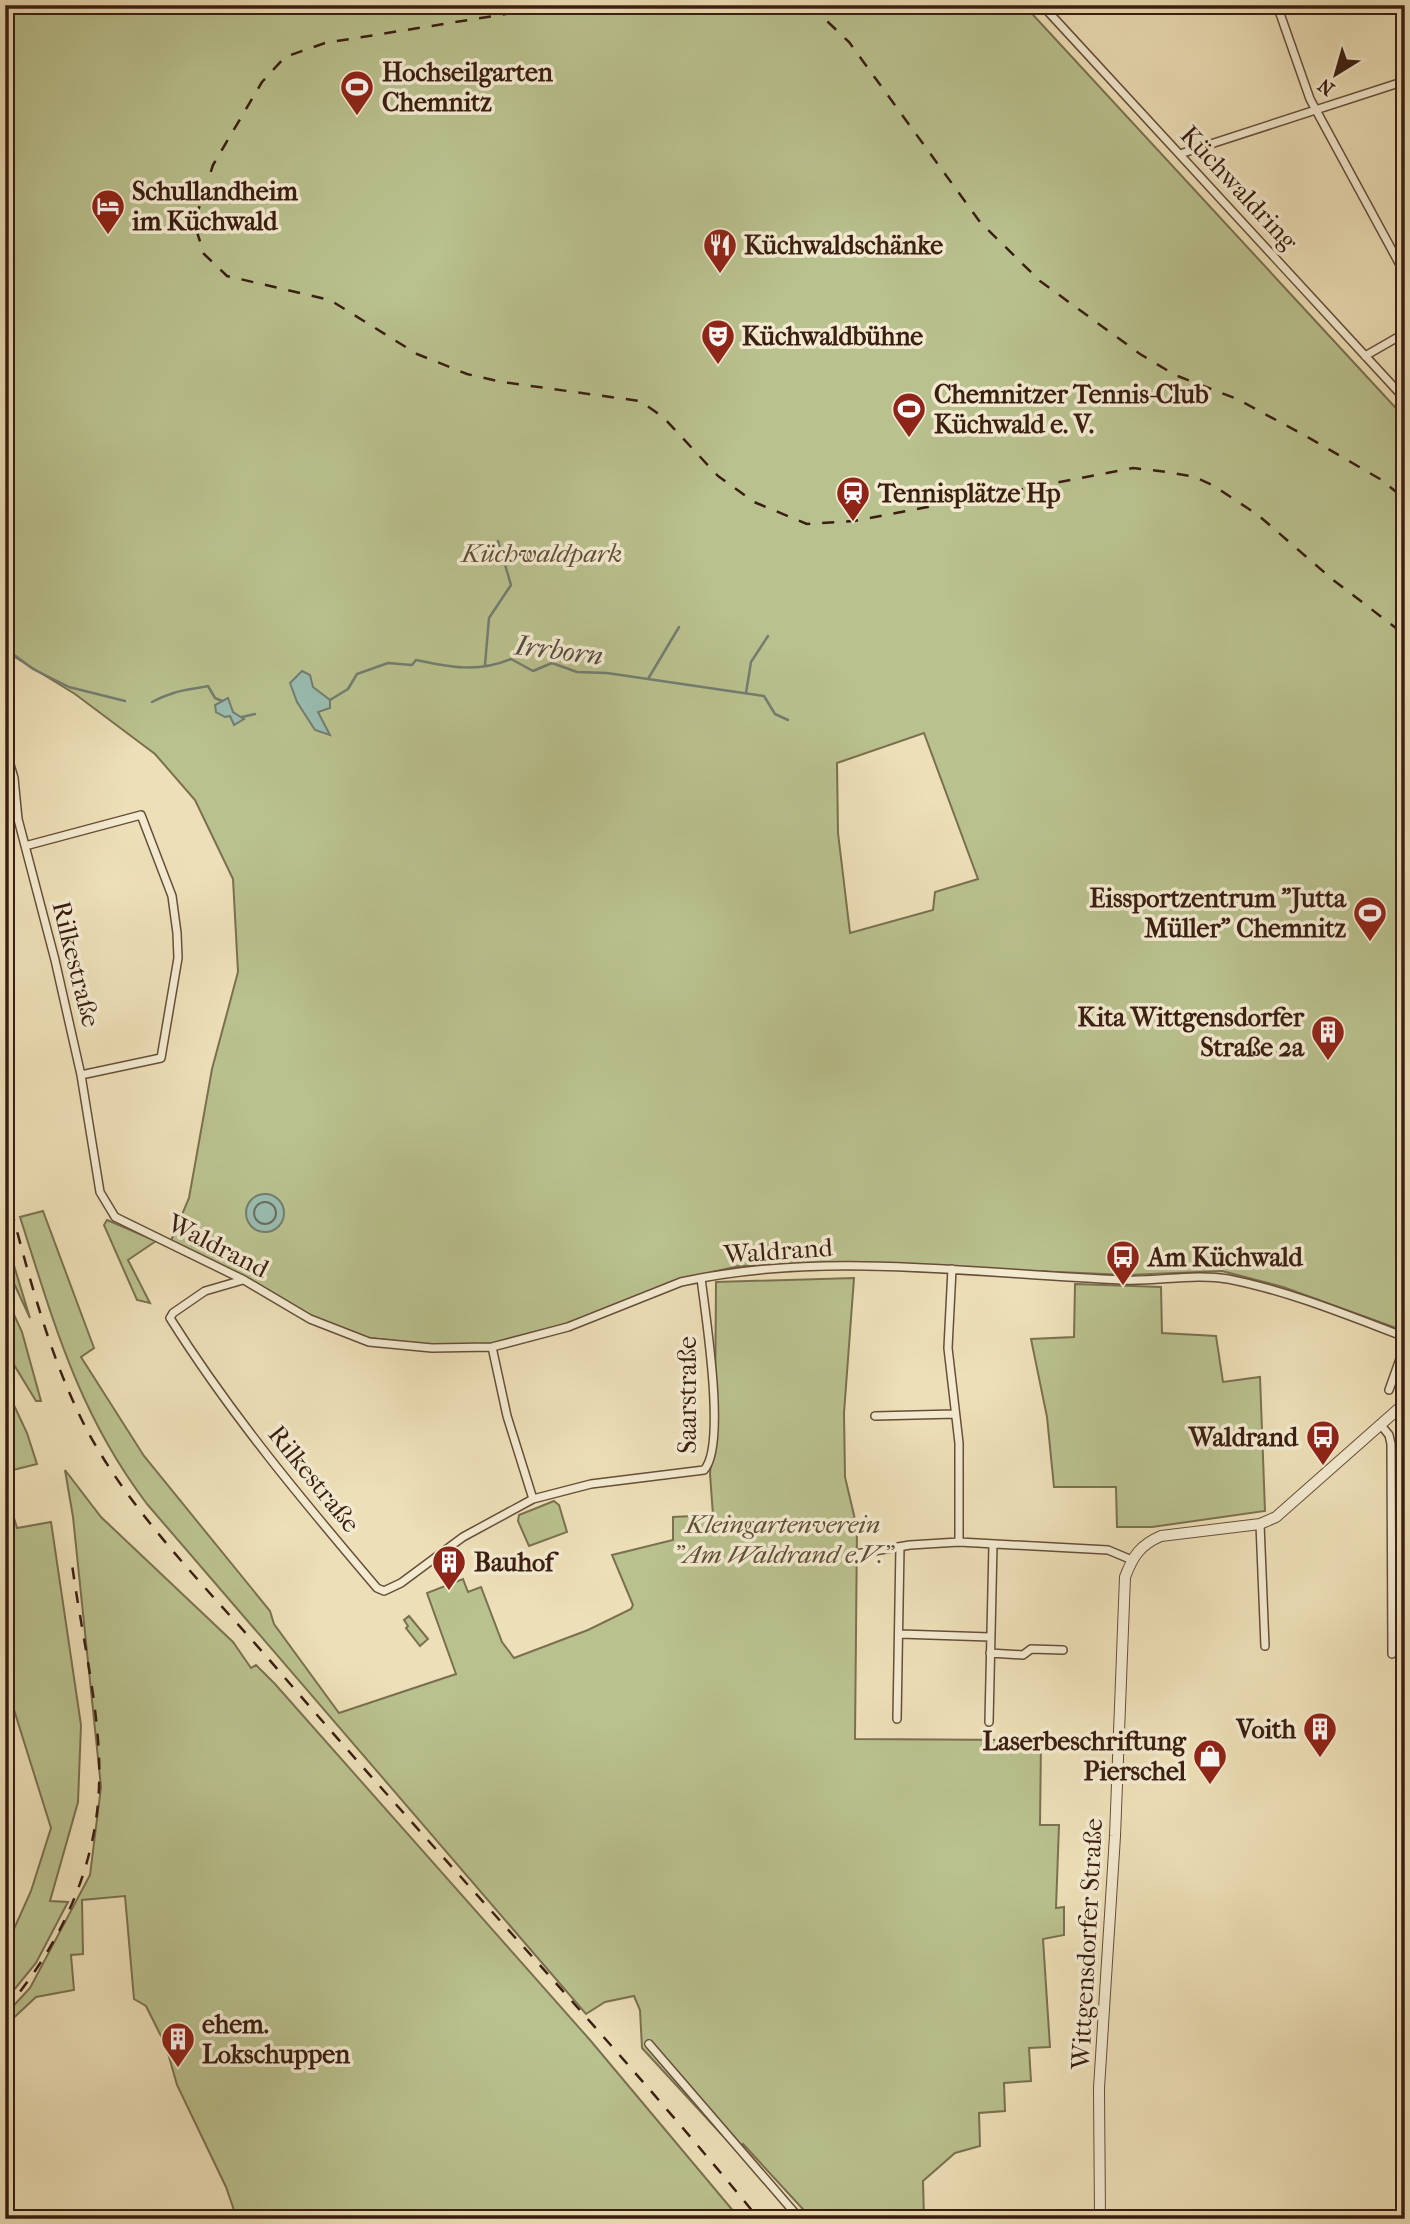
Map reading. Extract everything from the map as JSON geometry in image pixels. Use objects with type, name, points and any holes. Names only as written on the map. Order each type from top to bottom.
[{"type":"street","name":"Küchwaldring","points":[[1042,5],[1405,399]]},
{"type":"street","points":[[1277,5],[1317,110],[1405,274]]},
{"type":"street","points":[[1180,154],[1405,81]]},
{"type":"street","points":[[1365,356],[1405,333]]},
{"type":"street","name":"Rilkestraße","points":[[5,748],[14,778],[15,800],[25,846],[81,1075],[100,1192]]},
{"type":"street","points":[[25,846],[141,815],[172,896],[178,958],[161,1058],[81,1075]]},
{"type":"street","name":"Waldrand","points":[[100,1192],[115,1217],[244,1280],[310,1319],[369,1342],[432,1348],[492,1347],[568,1327],[681,1282],[738,1271],[793,1268],[952,1269],[1122,1280],[1224,1279],[1281,1291],[1405,1337]]},
{"type":"street","points":[[952,1269],[948,1348],[961,1478],[959,1542]]},
{"type":"street","name":"Saarstraße","points":[[533,1499],[591,1483],[704,1470],[709,1466],[712,1450],[713,1351],[701,1278]]},
{"type":"street","name":"Rilkestraße","points":[[244,1280],[205,1291],[173,1313],[170,1318],[209,1377],[293,1489],[377,1588],[384,1591],[401,1583],[463,1537],[533,1499]]},
{"type":"street","points":[[1389,1390],[1405,1345]]},
{"type":"street","points":[[492,1347],[507,1416],[533,1499]]},
{"type":"street","points":[[856,1554],[959,1542],[1108,1550],[1132,1560],[1146,1542],[1161,1536],[1260,1524],[1293,1504],[1405,1403]]},
{"type":"street","points":[[875,1416],[955,1414]]},
{"type":"street","points":[[1380,1424],[1389,1435],[1391,1444],[1392,1654]]},
{"type":"street","points":[[1260,1524],[1265,1646]]},
{"type":"street","points":[[989,1722],[993,1544]]},
{"type":"street","points":[[897,1719],[900,1547]]},
{"type":"street","name":"Wittgensdorfer Straße","points":[[1100,2219],[1100,2088],[1104,1991],[1115,1836],[1125,1577],[1132,1560]]},
{"type":"street","points":[[900,1634],[990,1637]]},
{"type":"street","points":[[990,1653],[1023,1655],[1031,1649],[1063,1650]]},
{"type":"street","points":[[649,2043],[800,2219]]},
{"type":"green space","name":"Küchwaldpark","points":[[5,5],[1024,5],[1405,418],[1405,1316],[1401,1314],[1396,1328],[1283,1287],[1222,1271],[1128,1275],[871,1264],[739,1266],[683,1279],[601,1313],[494,1345],[434,1345],[369,1338],[310,1316],[170,1243],[189,1198],[212,1069],[238,972],[233,879],[195,800],[155,754],[75,694],[5,651]],"holes":[[[924,733],[978,879],[935,892],[933,910],[850,933],[838,833],[837,763]]]},
{"type":"green space","name":"Kleingartenverein \"Am Waldrand e.V.\"","points":[[43,1211],[94,1348],[81,1357],[144,1456],[270,1611],[274,1624],[339,1713],[456,1674],[427,1593],[463,1579],[468,1592],[481,1587],[502,1642],[514,1658],[588,1630],[631,1609],[633,1605],[612,1555],[673,1540],[673,1517],[713,1515],[710,1474],[715,1412],[716,1282],[854,1278],[844,1413],[845,1477],[857,1528],[855,1739],[1041,1740],[1040,1825],[1059,1825],[1056,1908],[1064,1907],[1064,1935],[1043,1939],[1050,2047],[1029,2048],[1031,2081],[1004,2083],[1005,2111],[979,2113],[980,2146],[955,2153],[923,2181],[924,2219],[812,2219],[743,2144],[736,2150],[642,2048],[640,2010],[634,1996],[605,2002],[586,2014],[147,1504],[123,1470],[85,1401],[70,1366],[20,1217]]},
{"type":"green space","points":[[107,1220],[156,1241],[128,1260],[150,1303],[137,1300],[104,1225]]},
{"type":"green space","points":[[5,1236],[30,1318],[5,1264]]},
{"type":"green space","points":[[1075,1284],[1161,1287],[1162,1333],[1216,1336],[1223,1382],[1260,1377],[1265,1511],[1152,1527],[1117,1527],[1116,1487],[1054,1487],[1047,1417],[1031,1339],[1074,1337]]},
{"type":"green space","points":[[5,1295],[22,1332],[41,1401],[36,1401],[5,1350]]},
{"type":"green space","points":[[5,1386],[27,1433],[37,1464],[5,1472]]},
{"type":"green space","points":[[65,1470],[101,1517],[233,1642],[251,1668],[256,1665],[275,1684],[590,2040],[740,2219],[237,2219],[226,2187],[177,2085],[166,2046],[146,2006],[134,1999],[125,1896],[82,1900],[83,1954],[71,1955],[74,1990],[36,1997],[5,2026],[5,2015],[30,1988],[90,1875],[101,1787],[73,1517]]},
{"type":"green space","points":[[5,1488],[17,1528],[51,1522],[81,1725],[78,1802],[50,1901],[68,1902],[36,1963],[5,2001],[5,1949],[31,1891],[51,1828],[5,1681],[5,1624],[11,1622],[5,1605]]},
{"type":"green space","points":[[554,1501],[559,1505],[567,1532],[529,1546],[518,1521],[519,1515]]},
{"type":"green space","points":[[409,1616],[428,1639],[420,1646],[406,1628],[408,1626],[404,1620]]},
{"type":"water","points":[[302,671],[310,675],[313,687],[330,700],[330,708],[318,712],[330,735],[315,730],[297,702],[290,683]]},
{"type":"water","points":[[228,698],[233,712],[244,719],[234,725],[230,716],[225,717],[216,712],[215,705]]},
{"type":"water","points":[[265,1194],[278,1200],[284,1213],[278,1226],[265,1232],[252,1226],[246,1213],[252,1200]]},
{"type":"waterway","points":[[485,665],[489,618],[511,585],[498,541]]},
{"type":"waterway","points":[[648,679],[679,627]]},
{"type":"waterway","points":[[746,693],[751,662],[768,636]]},
{"type":"waterway","points":[[5,648],[33,669],[69,687],[125,701]]},
{"type":"waterway","name":"Irrborn","points":[[330,700],[348,689],[357,674],[388,663],[412,665],[416,660],[475,667],[511,659],[533,671],[552,663],[577,672],[607,673],[764,696],[775,714],[788,720]]},
{"type":"waterway","name":"Irrborn","points":[[152,702],[173,693],[208,686],[215,698],[222,701]]},
{"type":"waterway","points":[[242,717],[255,714]]},
{"type":"railway","points":[[562,5],[325,43],[285,57],[262,82],[213,165],[198,211],[197,232],[204,254],[227,276],[330,300],[417,354],[467,374],[502,382],[640,401],[663,417],[718,476],[754,502],[807,524],[854,521],[1133,468],[1195,477],[1214,486],[1258,515],[1332,579],[1405,635]]},
{"type":"railway","points":[[810,5],[849,42],[980,222],[1040,281],[1140,354],[1175,375],[1237,399],[1304,435],[1380,479],[1405,499]]},
{"type":"railway","points":[[5,1186],[40,1311],[61,1373],[88,1432],[129,1496],[177,1556],[641,2080],[759,2219]]},
{"type":"railway","points":[[5,2010],[40,1964],[68,1914],[88,1860],[94,1832],[98,1803],[98,1744],[72,1564]]},
{"type":"place","name":"Hochseilgarten Chemnitz","points":[[357,117]]},
{"type":"place","name":"Schullandheim im Küchwald","points":[[108,236]]},
{"type":"place","name":"Küchwaldschänke","points":[[720,275]]},
{"type":"place","name":"Küchwaldbühne","points":[[718,366]]},
{"type":"place","name":"Chemnitzer Tennis-Club Küchwald e. V.","points":[[909,439]]},
{"type":"place","name":"Tennisplätze Hp","points":[[853,523]]},
{"type":"place","name":"Eissportzentrum \"Jutta Müller\" Chemnitz","points":[[1370,943]]},
{"type":"place","name":"Kita Wittgensdorfer Straße 2a","points":[[1328,1062]]},
{"type":"place","name":"Am Küchwald","points":[[1123,1287]]},
{"type":"place","name":"Waldrand","points":[[1323,1467]]},
{"type":"place","name":"Bauhof","points":[[449,1592]]},
{"type":"place","name":"Voith","points":[[1320,1759]]},
{"type":"place","name":"Laserbeschriftung Pierschel","points":[[1210,1786]]},
{"type":"place","name":"ehem. Lokschuppen","points":[[178,2069]]}]
